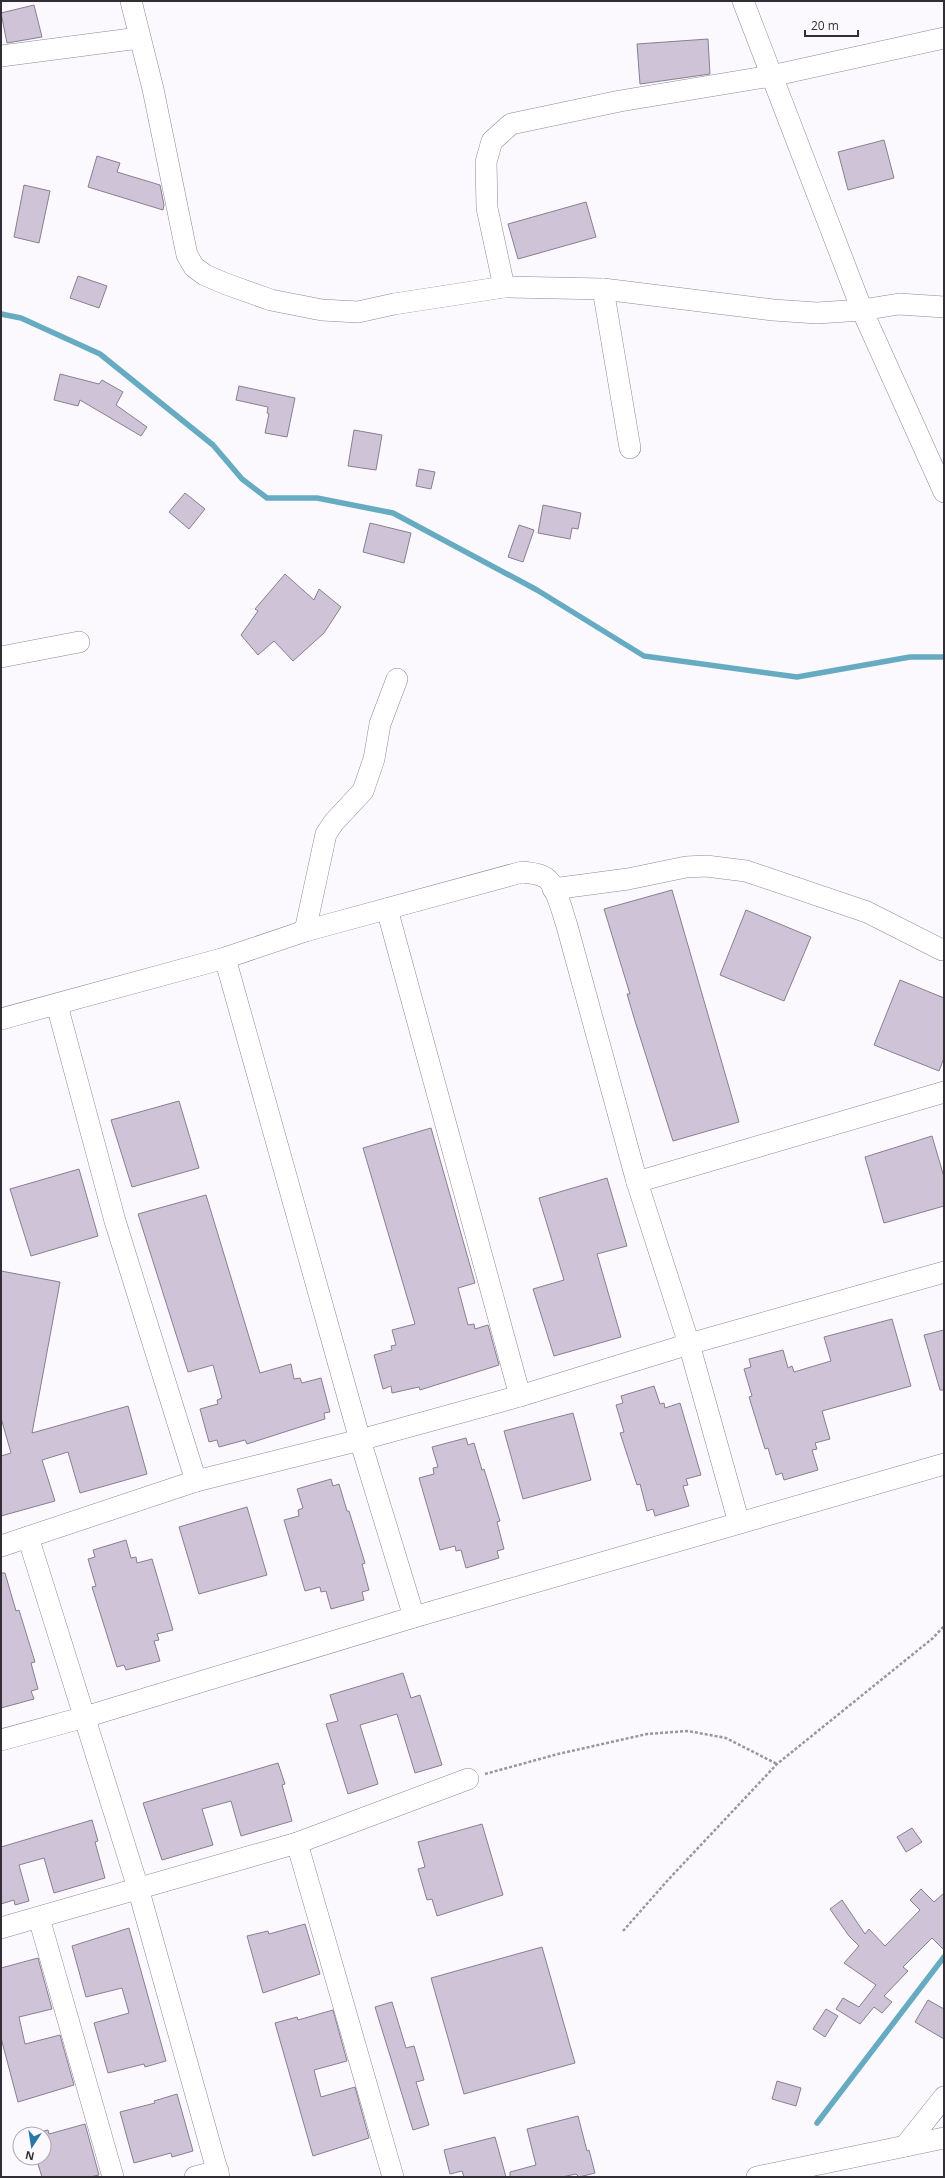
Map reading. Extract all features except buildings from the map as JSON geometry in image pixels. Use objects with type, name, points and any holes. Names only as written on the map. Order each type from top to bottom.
[{"type":"street","points":[[131,1],[139,38],[154,89],[187,255],[194,267],[205,275],[271,300],[322,310],[358,312],[394,304],[504,287],[603,289],[780,311],[817,313],[862,310],[899,304],[944,306]]},
{"type":"street","points":[[743,1],[862,310],[944,492]]},
{"type":"street","points":[[1,56],[139,38]]},
{"type":"street","points":[[504,287],[487,208],[486,162],[492,141],[511,124],[620,101],[771,76],[944,38]]},
{"type":"street","points":[[603,289],[630,448]]},
{"type":"street","points":[[1,657],[79,642]]},
{"type":"street","points":[[305,931],[326,834],[334,822],[363,791],[374,759],[380,724],[397,679]]},
{"type":"street","points":[[553,889],[699,866],[746,871],[867,912],[942,950]]},
{"type":"street","points":[[1,1019],[57,1005],[224,958],[305,931],[522,872],[533,873],[546,878],[553,889],[567,926],[637,1182],[689,1344],[739,1523]]},
{"type":"street","points":[[387,909],[520,1396]]},
{"type":"street","points":[[224,958],[360,1440],[414,1617]]},
{"type":"street","points":[[57,1005],[115,1221],[196,1481]]},
{"type":"street","points":[[637,1182],[944,1092]]},
{"type":"street","points":[[1,1546],[196,1481],[360,1440],[520,1396],[689,1344],[944,1272]]},
{"type":"street","points":[[1,1740],[85,1718],[414,1617],[944,1464]]},
{"type":"street","points":[[28,1537],[138,1888],[218,2174],[195,2177]]},
{"type":"street","points":[[1,1928],[297,1843],[468,1779]]},
{"type":"street","points":[[297,1843],[393,2177]]},
{"type":"street","points":[[38,1918],[113,2177]]},
{"type":"street","points":[[905,2146],[944,2097]]},
{"type":"street","points":[[757,2177],[944,2138]]},
{"type":"path","points":[[624,1931],[667,1880],[777,1764],[933,1638],[944,1626]]},
{"type":"path","points":[[468,1779],[558,1754],[646,1734],[688,1731],[726,1738],[777,1764]]},
{"type":"waterway","points":[[1,314],[21,318],[100,354],[213,445],[242,479],[267,498],[317,498],[393,513],[537,590],[644,656],[797,677],[910,657],[944,657]]},
{"type":"waterway","points":[[817,2123],[944,1957]]}]
